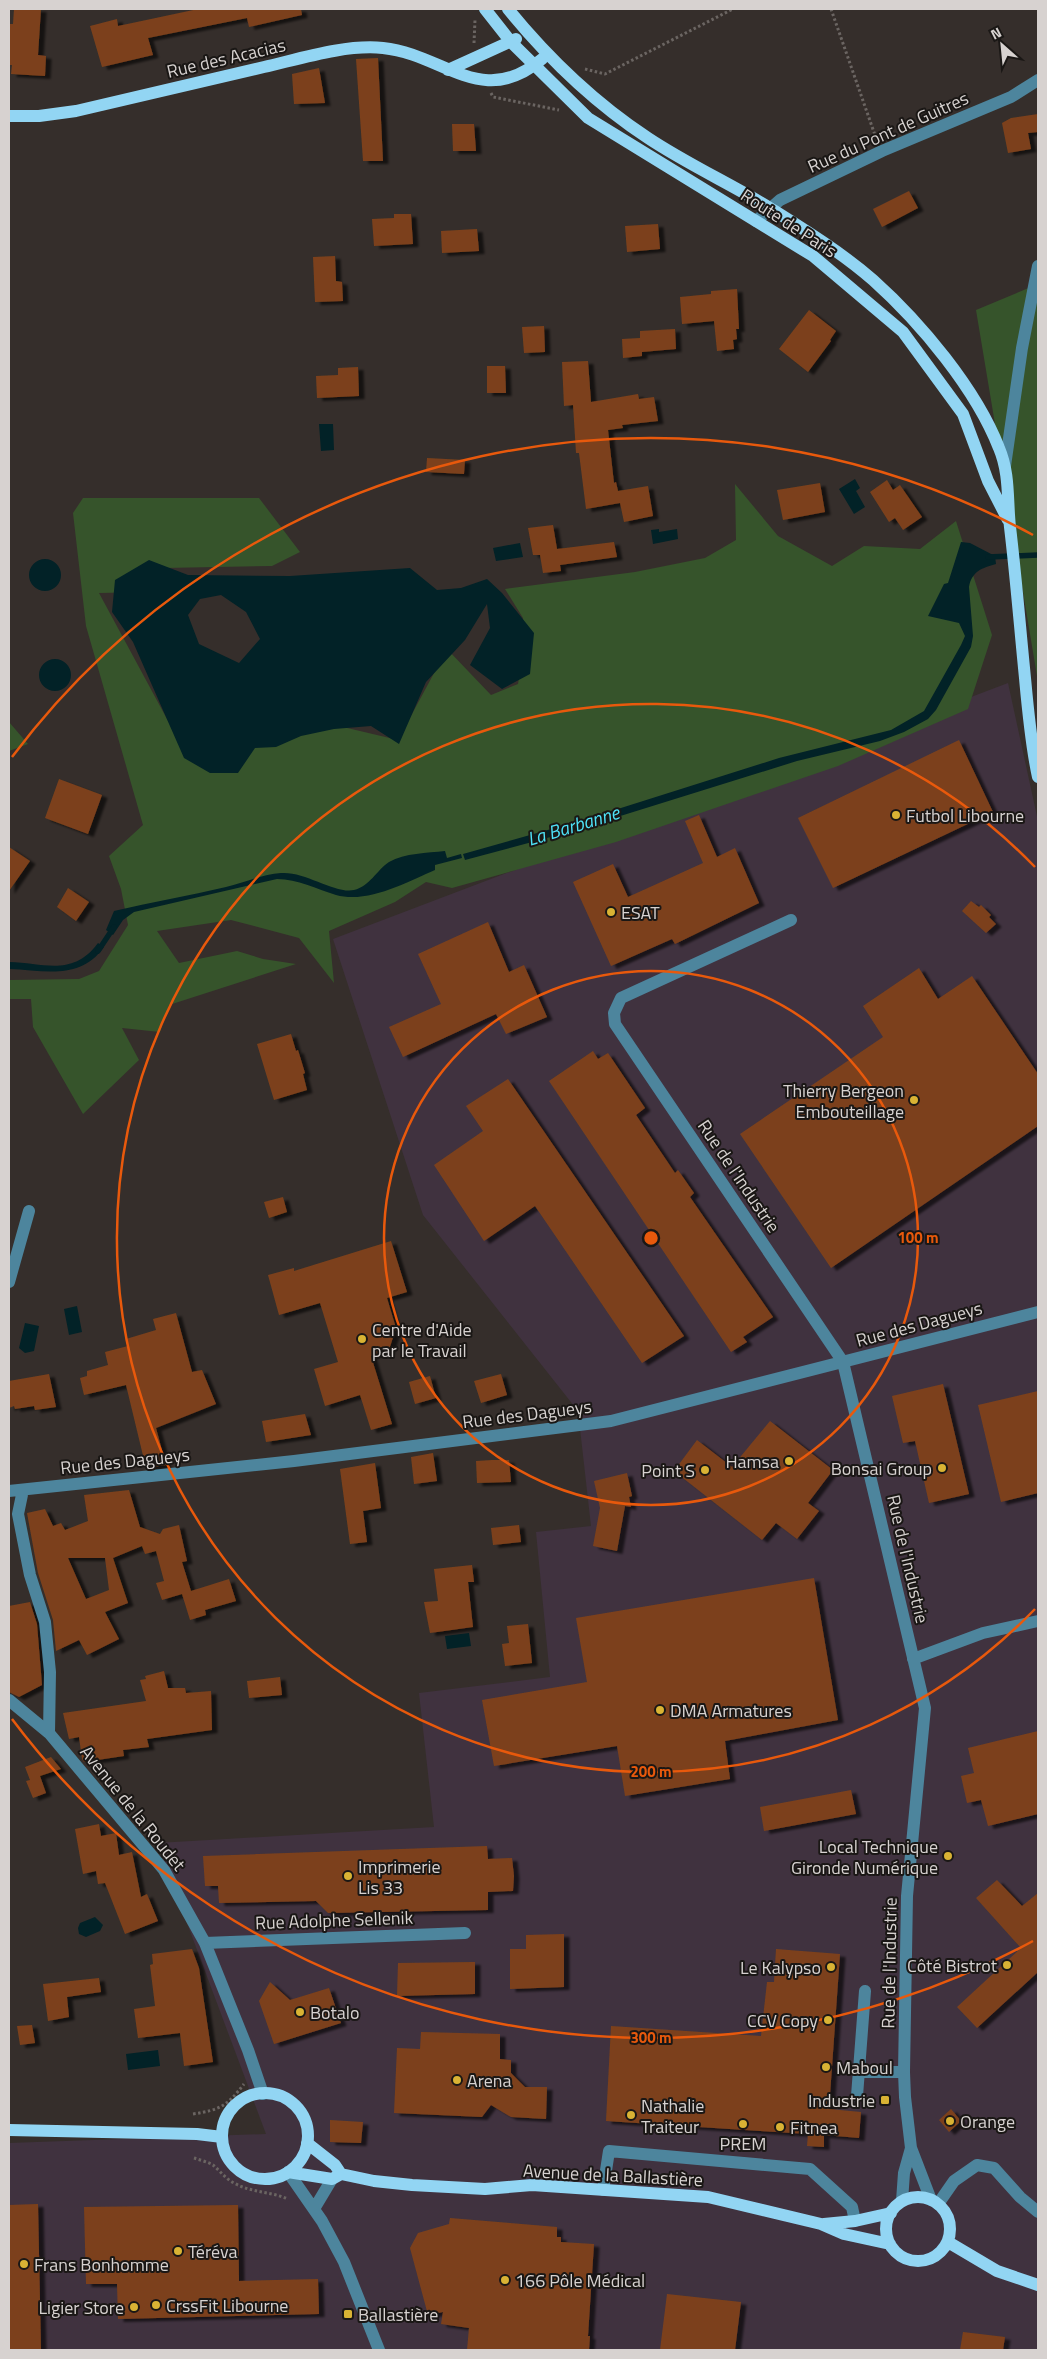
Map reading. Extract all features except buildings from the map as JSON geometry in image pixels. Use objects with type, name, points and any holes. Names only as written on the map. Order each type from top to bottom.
[{"type":"main road","name":"Route de Paris","points":[[485,9],[511,42],[536,64],[588,118],[813,256],[903,332],[963,414],[988,481],[1010,524]]},
{"type":"main road","name":"Route de Paris","points":[[508,9],[526,32],[548,54],[598,100],[648,138],[770,208],[819,240],[873,280],[916,325],[954,370],[979,406],[1000,450],[1008,480],[1010,524],[1027,702],[1038,777]]},
{"type":"main road","points":[[448,70],[474,56],[511,42],[526,32]]},
{"type":"main road","name":"Rue des Acacias","points":[[9,116],[39,116],[76,111],[334,51],[382,48],[414,54],[448,70],[482,80],[502,81],[529,70],[548,54]]},
{"type":"main road","points":[[263,2094],[277,2095],[289,2101],[299,2111],[306,2123],[307,2144],[302,2157],[288,2172],[276,2177],[263,2179],[245,2174],[230,2161],[224,2150],[222,2137],[225,2121],[233,2108],[242,2100],[263,2094]]},
{"type":"main road","points":[[9,2130],[197,2134],[222,2137]]},
{"type":"main road","points":[[307,2144],[335,2165],[336,2176]]},
{"type":"main road","name":"Avenue de la Ballastière","points":[[288,2172],[412,2185],[485,2189],[532,2185],[708,2197],[821,2224],[844,2234],[890,2244]]},
{"type":"main road","points":[[916,2197],[934,2202],[948,2217],[951,2230],[948,2242],[941,2252],[931,2259],[919,2262],[908,2260],[897,2254],[886,2234],[886,2223],[890,2213],[902,2201],[916,2197]]},
{"type":"main road","name":"Avenue de la Ballastière","points":[[821,2224],[855,2221],[890,2213]]},
{"type":"main road","points":[[948,2242],[997,2271],[1038,2285]]},
{"type":"street","name":"Rue du Pont de Guitres","points":[[756,221],[780,200],[882,151],[1011,97],[1038,80]]},
{"type":"street","points":[[1004,466],[1022,348],[1038,266]]},
{"type":"street","name":"Rue de l'Industrie","points":[[791,920],[621,998],[614,1013],[615,1024],[843,1362],[925,1708],[908,1896],[904,2072],[911,2148],[934,2202]]},
{"type":"street","points":[[9,1282],[29,1211]]},
{"type":"street","name":"Rue des Dagueys","points":[[9,1491],[303,1460],[610,1421],[1038,1312]]},
{"type":"street","points":[[23,1490],[18,1514],[30,1575],[45,1622],[50,1672],[49,1733]]},
{"type":"street","points":[[913,1659],[983,1633],[1038,1621]]},
{"type":"street","name":"Avenue de la Roudet","points":[[9,1700],[49,1733],[164,1870],[205,1943],[248,2050],[263,2094]]},
{"type":"street","name":"Rue Adolphe Sellenik","points":[[205,1943],[465,1933]]},
{"type":"street","points":[[857,2096],[865,1991]]},
{"type":"street","points":[[859,2072],[904,2072]]},
{"type":"street","name":"Rue de l'Industrie","points":[[902,2201],[904,2173],[911,2148]]},
{"type":"street","points":[[603,2190],[609,2151],[810,2170],[852,2207],[855,2221]]},
{"type":"street","points":[[934,2202],[954,2180],[977,2165],[994,2168],[1020,2197],[1038,2212]]},
{"type":"street","points":[[288,2172],[314,2209],[344,2262],[379,2350]]},
{"type":"street","points":[[314,2209],[336,2176]]},
{"type":"path","points":[[579,63],[586,70],[606,74],[733,9]]},
{"type":"path","points":[[831,9],[882,151]]},
{"type":"path","points":[[482,80],[493,97],[562,110]]},
{"type":"path","points":[[193,2114],[216,2110],[235,2096],[246,2081]]},
{"type":"path","points":[[194,2158],[212,2164],[233,2183],[260,2192],[272,2192],[291,2200]]},
{"type":"shaded area","points":[[1008,683],[1038,821],[1038,2350],[9,2350],[9,2143],[266,2134],[157,1843],[434,1827],[419,1693],[550,1677],[536,1532],[591,1526],[578,1411],[423,1215],[333,939]]},
{"type":"green space","points":[[1038,284],[1038,682],[976,310]]},
{"type":"green space","points":[[735,484],[778,536],[832,566],[864,546],[920,549],[956,521],[992,635],[968,709],[838,766],[616,842],[452,888],[426,882],[395,902],[329,931],[334,983],[299,938],[231,920],[157,931],[179,963],[237,951],[263,959],[296,964],[169,1005],[160,1032],[122,1028],[139,1060],[83,1114],[33,1027],[31,999],[9,999],[9,980],[79,979],[99,971],[128,925],[121,889],[109,856],[143,825],[86,626],[73,513],[83,498],[259,498],[300,552],[272,566],[163,568],[149,592],[99,593],[174,732],[305,718],[398,740],[447,649],[491,695],[518,684],[524,646],[523,618],[505,589],[635,572],[705,558],[736,540]]},
{"type":"green space","points":[[9,722],[28,744],[9,751]]},
{"type":"water","points":[[319,424],[333,424],[334,450],[321,451]]},
{"type":"water","points":[[855,479],[860,488],[856,491],[865,507],[854,514],[839,489]]},
{"type":"water","points":[[659,529],[659,532],[677,529],[678,539],[653,544],[651,530]]},
{"type":"water","points":[[961,542],[970,543],[995,556],[996,564],[978,571],[970,582],[973,636],[971,647],[936,710],[928,719],[904,732],[880,741],[797,761],[569,832],[465,860],[463,854],[583,820],[779,758],[891,730],[924,711],[965,636],[959,623],[928,616],[944,584],[948,583]]},
{"type":"water","points":[[520,543],[523,557],[496,561],[493,548]]},
{"type":"water","points":[[45,559],[51,560],[56,564],[60,569],[60,581],[56,586],[51,590],[45,591],[39,590],[34,586],[30,581],[29,575],[30,569],[34,564],[39,560]]},
{"type":"water","points":[[149,560],[188,575],[290,576],[410,568],[437,590],[461,588],[487,579],[502,593],[534,633],[530,674],[502,689],[470,665],[490,628],[487,604],[465,640],[426,682],[399,744],[371,726],[334,729],[301,736],[276,747],[255,748],[238,773],[210,773],[184,758],[133,642],[112,612],[115,580]],"holes":[[[221,595],[246,612],[260,639],[239,663],[199,644],[188,615],[200,599]]]},
{"type":"water","points":[[55,659],[61,660],[66,664],[70,669],[70,681],[66,686],[61,690],[55,691],[49,690],[44,686],[40,681],[39,675],[40,669],[44,664],[49,660]]},
{"type":"water","points":[[445,851],[447,858],[461,854],[462,858],[435,865],[435,870],[400,886],[374,894],[348,897],[336,895],[300,882],[277,879],[134,912],[123,920],[113,935],[106,930],[114,911],[212,890],[274,874],[290,873],[300,875],[338,889],[354,890],[369,882],[384,866],[395,859],[416,854]]},
{"type":"water","points":[[98,943],[104,947],[94,958],[84,965],[73,969],[48,971],[9,969],[9,962],[58,966],[68,964],[88,954]]},
{"type":"water","points":[[77,1306],[82,1332],[69,1335],[64,1309]]},
{"type":"water","points":[[25,1323],[39,1326],[34,1351],[25,1353],[19,1348]]},
{"type":"water","points":[[469,1633],[471,1646],[447,1649],[445,1636]]},
{"type":"water","points":[[95,1917],[103,1925],[100,1931],[86,1937],[79,1934],[78,1928],[80,1923]]},
{"type":"water","points":[[158,2050],[160,2066],[128,2070],[126,2054]]},
{"type":"waterway","name":"La Barbanne","points":[[988,557],[1038,555]]},
{"type":"waterway","name":"La Barbanne","points":[[98,951],[114,927]]},
{"type":"place","name":"Futbol Libourne","points":[[896,815]]},
{"type":"place","name":"ESAT","points":[[611,912]]},
{"type":"place","name":"Thierry Bergeon Embouteillage","points":[[914,1100]]},
{"type":"place","name":"Centre d'Aide par le Travail","points":[[362,1339]]},
{"type":"place","name":"Hamsa","points":[[789,1461]]},
{"type":"place","name":"Bonsai Group","points":[[942,1468]]},
{"type":"place","name":"Point S","points":[[705,1470]]},
{"type":"place","name":"DMA Armatures","points":[[660,1710]]},
{"type":"place","name":"Local Technique Gironde Numérique","points":[[948,1856]]},
{"type":"place","name":"Imprimerie Lis 33","points":[[348,1876]]},
{"type":"place","name":"Côté Bistrot","points":[[1007,1965]]},
{"type":"place","name":"Le Kalypso","points":[[831,1967]]},
{"type":"place","name":"Botalo","points":[[300,2012]]},
{"type":"place","name":"CCV Copy","points":[[828,2020]]},
{"type":"place","name":"Maboul","points":[[826,2067]]},
{"type":"place","name":"Arena","points":[[457,2080]]},
{"type":"place","name":"Industrie","points":[[885,2100]]},
{"type":"place","name":"Nathalie Traiteur","points":[[631,2115]]},
{"type":"place","name":"Orange","points":[[950,2121]]},
{"type":"place","name":"PREM","points":[[743,2124]]},
{"type":"place","name":"Fitnea","points":[[780,2127]]},
{"type":"place","name":"Téréva","points":[[178,2251]]},
{"type":"place","name":"Frans Bonhomme","points":[[24,2264]]},
{"type":"place","name":"166 Pôle Médical","points":[[505,2280]]},
{"type":"place","name":"CrssFit Libourne","points":[[156,2305]]},
{"type":"place","name":"Ligier Store","points":[[134,2307]]},
{"type":"place","name":"Ballastière","points":[[348,2314]]}]
